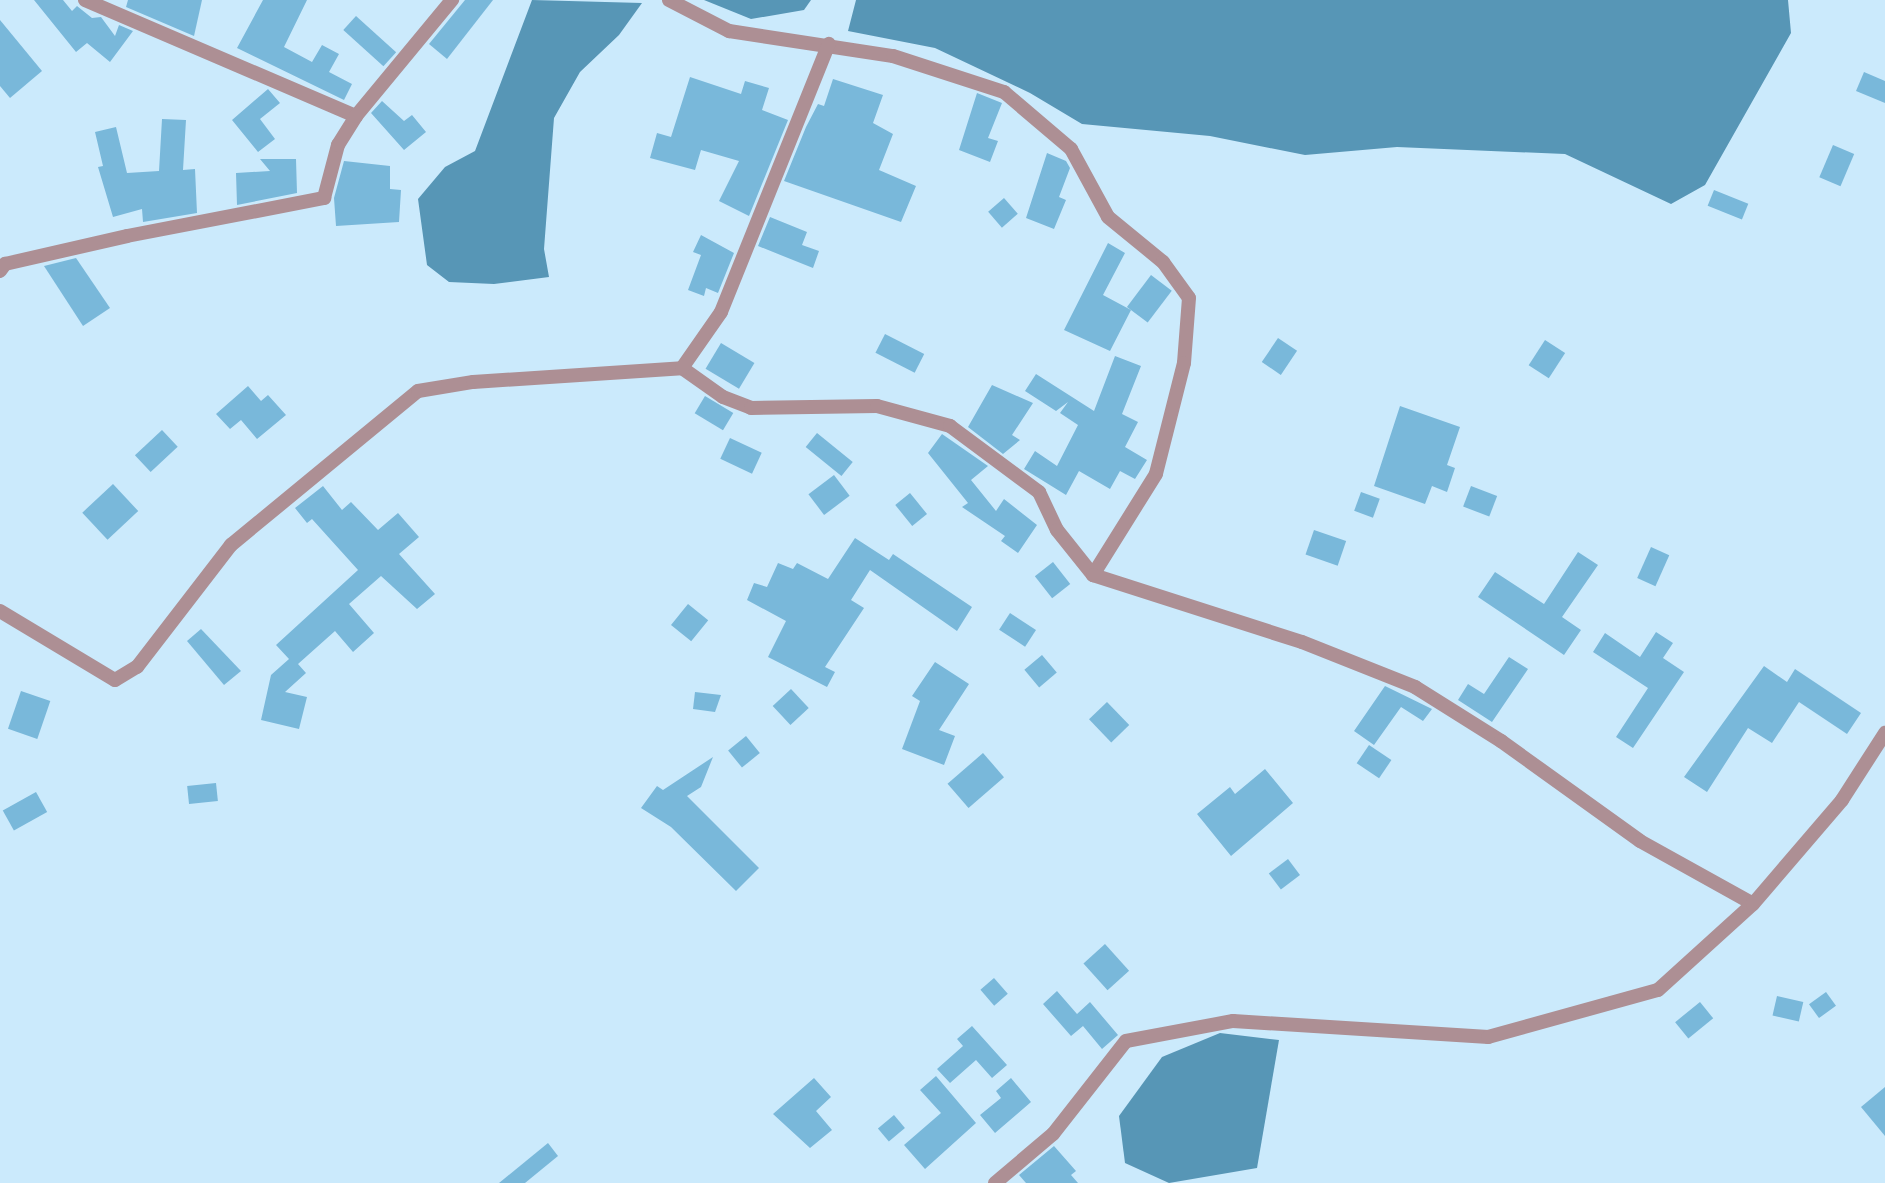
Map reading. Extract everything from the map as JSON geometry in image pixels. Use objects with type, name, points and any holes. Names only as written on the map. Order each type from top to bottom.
[{"type":"street","points":[[85,0],[356,116]]},
{"type":"street","points":[[0,271],[5,264],[127,236],[324,198],[338,145],[356,116],[452,0]]},
{"type":"street","points":[[669,0],[729,31],[893,55],[1004,92],[1071,149],[1108,217],[1163,262],[1189,298],[1184,363],[1156,474],[1093,575]]},
{"type":"street","points":[[682,368],[720,312],[829,44]]},
{"type":"street","points":[[0,611],[115,680],[136,667],[231,545],[418,391],[473,382],[682,368],[723,397],[751,408],[877,406],[950,426],[1039,492],[1057,530],[1093,575],[1302,642],[1415,687],[1501,741],[1640,841],[1753,904]]},
{"type":"street","points":[[995,1183],[1052,1134],[1126,1041],[1233,1021],[1488,1037],[1658,990],[1753,904],[1842,800],[1885,733]]},
{"type":"water","points":[[532,0],[642,3],[619,35],[580,72],[554,118],[544,249],[549,277],[494,284],[449,282],[427,265],[418,199],[445,167],[475,151]]},
{"type":"water","points":[[704,0],[811,0],[804,10],[751,19]]},
{"type":"water","points":[[856,0],[1788,0],[1791,33],[1705,185],[1671,204],[1565,154],[1397,147],[1305,155],[1210,136],[1082,124],[1030,93],[935,48],[848,31]]},
{"type":"water","points":[[1220,1033],[1279,1040],[1257,1168],[1169,1183],[1125,1163],[1119,1116],[1162,1057]]},
{"type":"building","points":[[34,0],[63,0],[72,11],[77,6],[92,18],[101,17],[115,36],[119,25],[133,31],[110,62],[87,43],[76,52]]},
{"type":"building","points":[[128,0],[202,0],[194,36],[126,7]]},
{"type":"building","points":[[263,0],[307,0],[284,47],[312,62],[322,45],[339,54],[329,72],[352,84],[344,100],[237,48]]},
{"type":"building","points":[[465,0],[493,0],[447,59],[429,44]]},
{"type":"building","points":[[356,16],[396,52],[383,66],[343,30]]},
{"type":"building","points":[[0,20],[42,71],[10,98],[0,86]]},
{"type":"building","points":[[1864,72],[1885,81],[1885,103],[1856,91]]},
{"type":"building","points":[[690,77],[741,94],[745,81],[769,88],[762,110],[788,120],[749,216],[719,201],[739,161],[701,150],[695,170],[650,158],[657,133],[671,137]]},
{"type":"building","points":[[833,79],[883,95],[873,123],[893,134],[879,170],[916,186],[901,222],[784,181],[818,104],[824,106]]},
{"type":"building","points":[[268,89],[280,103],[260,119],[275,139],[258,152],[232,120]]},
{"type":"building","points":[[977,93],[1002,103],[988,138],[998,141],[990,162],[959,150]]},
{"type":"building","points":[[382,101],[404,121],[412,115],[426,132],[404,150],[371,113]]},
{"type":"building","points":[[162,119],[186,120],[183,170],[195,169],[197,213],[143,222],[142,209],[113,217],[98,167],[103,166],[95,132],[116,127],[127,173],[159,171]]},
{"type":"building","points":[[1833,145],[1854,154],[1840,186],[1819,177]]},
{"type":"building","points":[[1047,153],[1066,161],[1070,168],[1059,197],[1066,200],[1054,229],[1026,218]]},
{"type":"building","points":[[260,159],[296,159],[297,193],[237,205],[236,173],[270,171]]},
{"type":"building","points":[[344,161],[390,166],[390,189],[401,190],[399,222],[336,226],[334,198]]},
{"type":"building","points":[[1714,190],[1748,204],[1742,220],[1708,206]]},
{"type":"building","points":[[1004,198],[1018,214],[1002,228],[988,212]]},
{"type":"building","points":[[770,217],[807,232],[802,245],[819,251],[813,268],[758,246]]},
{"type":"building","points":[[701,235],[734,253],[718,293],[706,288],[704,296],[688,290],[701,255],[693,252]]},
{"type":"building","points":[[1108,243],[1125,253],[1103,295],[1131,310],[1110,351],[1064,330]]},
{"type":"building","points":[[76,258],[110,308],[83,326],[44,266]]},
{"type":"building","points":[[1151,275],[1172,291],[1148,323],[1127,307]]},
{"type":"building","points":[[885,334],[924,354],[915,373],[875,353]]},
{"type":"building","points":[[1278,338],[1297,351],[1281,375],[1262,362]]},
{"type":"building","points":[[1545,340],[1565,353],[1549,378],[1529,365]]},
{"type":"building","points":[[721,343],[754,363],[739,389],[706,369]]},
{"type":"building","points":[[1115,356],[1141,366],[1122,414],[1138,422],[1125,447],[1147,460],[1135,479],[1120,471],[1110,489],[1079,471],[1066,495],[1024,469],[1035,451],[1057,466],[1078,425],[1060,413],[1068,402],[1056,411],[1025,391],[1036,374],[1094,411]]},
{"type":"building","points":[[992,385],[1033,403],[1012,435],[1020,440],[1003,454],[968,427]]},
{"type":"building","points":[[248,386],[261,401],[268,395],[286,415],[257,439],[241,420],[230,429],[216,414]]},
{"type":"building","points":[[705,396],[733,413],[723,430],[695,413]]},
{"type":"building","points":[[1400,406],[1460,427],[1447,465],[1455,468],[1447,492],[1432,486],[1425,504],[1374,486]]},
{"type":"building","points":[[162,430],[178,447],[151,472],[135,455]]},
{"type":"building","points":[[817,433],[853,462],[841,476],[806,447]]},
{"type":"building","points":[[942,434],[988,466],[971,480],[996,511],[1004,499],[1037,525],[1018,553],[1001,541],[1005,536],[962,507],[968,503],[928,453]]},
{"type":"building","points":[[730,438],[762,453],[752,474],[720,459]]},
{"type":"building","points":[[834,475],[850,496],[824,515],[808,494]]},
{"type":"building","points":[[113,484],[138,511],[108,540],[82,513]]},
{"type":"building","points":[[323,486],[342,510],[351,502],[378,530],[398,513],[419,537],[399,554],[435,594],[417,609],[381,576],[349,604],[374,633],[353,652],[335,631],[298,664],[306,673],[285,692],[307,697],[299,729],[261,720],[271,675],[289,659],[276,645],[358,570],[312,519],[307,523],[295,508]]},
{"type":"building","points":[[1471,486],[1497,496],[1489,517],[1463,507]]},
{"type":"building","points":[[1361,492],[1380,499],[1373,518],[1354,511]]},
{"type":"building","points":[[910,493],[927,514],[912,526],[895,505]]},
{"type":"building","points":[[1314,530],[1346,541],[1338,566],[1306,555]]},
{"type":"building","points":[[855,538],[889,560],[893,554],[972,607],[957,631],[870,570],[851,600],[864,608],[825,667],[835,672],[827,687],[768,657],[786,621],[747,600],[754,583],[767,587],[778,563],[793,569],[797,563],[828,579]]},
{"type":"building","points":[[1651,547],[1669,555],[1655,586],[1637,578]]},
{"type":"building","points":[[1578,552],[1598,565],[1562,617],[1581,630],[1564,655],[1478,597],[1495,572],[1544,604]]},
{"type":"building","points":[[1053,562],[1070,584],[1052,598],[1035,576]]},
{"type":"building","points":[[688,604],[708,620],[691,641],[671,625]]},
{"type":"building","points":[[1010,613],[1036,630],[1025,647],[999,630]]},
{"type":"building","points":[[201,629],[241,671],[224,685],[187,641]]},
{"type":"building","points":[[1656,632],[1673,643],[1663,658],[1684,672],[1633,748],[1616,737],[1648,688],[1593,652],[1605,633],[1640,657]]},
{"type":"building","points":[[1042,655],[1057,673],[1039,687],[1024,670]]},
{"type":"building","points":[[1509,657],[1528,669],[1492,722],[1458,700],[1468,684],[1484,694]]},
{"type":"building","points":[[935,662],[969,684],[939,730],[955,736],[944,765],[902,749],[920,701],[912,696]]},
{"type":"building","points":[[1764,666],[1787,682],[1795,669],[1861,713],[1847,734],[1799,702],[1772,743],[1748,728],[1707,792],[1684,777]]},
{"type":"building","points":[[1385,686],[1432,709],[1423,721],[1401,707],[1374,745],[1354,731]]},
{"type":"building","points":[[791,689],[809,708],[790,725],[773,706]]},
{"type":"building","points":[[21,691],[50,701],[37,739],[8,729]]},
{"type":"building","points":[[695,692],[721,695],[715,712],[693,709]]},
{"type":"building","points":[[1107,702],[1129,725],[1111,742],[1089,719]]},
{"type":"building","points":[[746,736],[760,753],[742,768],[728,750]]},
{"type":"building","points":[[1369,745],[1391,760],[1379,778],[1357,763]]},
{"type":"building","points":[[983,753],[1004,777],[969,808],[948,784]]},
{"type":"building","points":[[713,757],[701,787],[687,796],[759,868],[736,891],[671,827],[641,808],[657,786],[663,790]]},
{"type":"building","points":[[1265,769],[1293,803],[1231,856],[1197,814],[1230,787],[1235,794]]},
{"type":"building","points":[[216,783],[218,801],[189,804],[187,786]]},
{"type":"building","points":[[36,792],[47,812],[14,831],[3,810]]},
{"type":"building","points":[[1288,859],[1300,875],[1281,889],[1269,873]]},
{"type":"building","points":[[1105,944],[1129,971],[1108,990],[1083,963]]},
{"type":"building","points":[[994,978],[1008,994],[994,1006],[980,990]]},
{"type":"building","points":[[1057,991],[1077,1014],[1090,1002],[1118,1035],[1102,1049],[1083,1026],[1071,1036],[1043,1004]]},
{"type":"building","points":[[1826,992],[1836,1006],[1819,1018],[1809,1004]]},
{"type":"building","points":[[1777,996],[1803,1002],[1799,1022],[1773,1015]]},
{"type":"building","points":[[1700,1002],[1713,1018],[1688,1038],[1675,1022]]},
{"type":"building","points":[[972,1026],[1007,1065],[992,1078],[976,1060],[950,1083],[937,1069],[963,1046],[957,1039]]},
{"type":"building","points":[[936,1076],[976,1123],[925,1169],[904,1145],[941,1113],[920,1090]]},
{"type":"building","points":[[814,1078],[831,1097],[816,1111],[832,1130],[810,1148],[773,1114]]},
{"type":"building","points":[[1011,1078],[1031,1102],[995,1133],[980,1115],[1001,1098],[996,1091]]},
{"type":"building","points":[[1885,1087],[1885,1136],[1861,1107]]},
{"type":"building","points":[[894,1115],[905,1128],[889,1142],[878,1128]]},
{"type":"building","points":[[548,1143],[558,1156],[525,1183],[499,1183]]},
{"type":"building","points":[[1054,1146],[1076,1171],[1071,1175],[1078,1183],[1026,1183],[1019,1175]]}]
